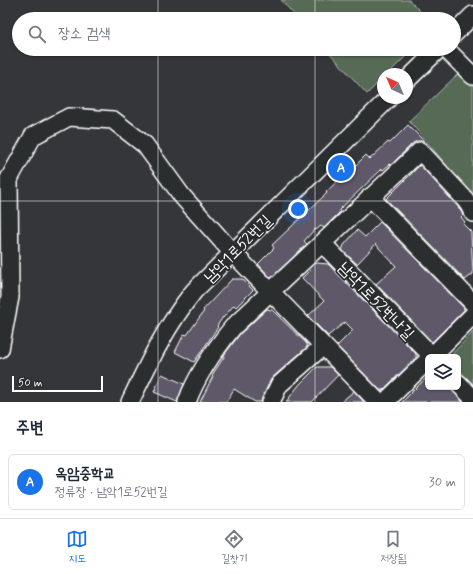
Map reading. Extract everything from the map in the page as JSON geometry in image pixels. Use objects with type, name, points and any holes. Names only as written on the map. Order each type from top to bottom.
[{"type":"street","points":[[461,27],[473,16]]},
{"type":"street","points":[[413,74],[432,56]]},
{"type":"street","points":[[453,56],[473,76]]},
{"type":"street","name":"남악1로52번길","points":[[130,402],[153,353],[177,312],[194,291],[383,104]]},
{"type":"street","points":[[0,349],[10,297],[9,179],[33,136],[69,117],[113,120],[145,145],[182,196],[232,252],[378,402]]},
{"type":"street","points":[[188,402],[191,391],[214,350],[233,327],[420,151],[464,198],[473,213]]},
{"type":"street","points":[[370,197],[473,303]]},
{"type":"street","name":"남악1로52번나길","points":[[322,243],[428,354]]},
{"type":"street","points":[[434,354],[473,315]]},
{"type":"street","points":[[272,402],[279,385],[323,346]]},
{"type":"street","points":[[385,402],[425,363]]},
{"type":"street","points":[[461,386],[473,398]]},
{"type":"green space","points":[[281,0],[409,0],[421,12],[292,12]]},
{"type":"green space","points":[[332,56],[406,56],[394,68],[377,68],[377,84],[367,94]]},
{"type":"green space","points":[[461,71],[473,84],[473,202],[464,186],[409,121]]},
{"type":"green space","points":[[473,332],[473,384],[461,372],[461,354],[453,353]]},
{"type":"building","points":[[408,125],[424,141],[417,141],[413,143],[391,165],[390,164],[383,170],[382,169],[339,210],[340,212],[324,228],[321,226],[316,230],[315,229],[304,241],[307,244],[271,278],[258,264],[274,248],[272,245],[366,155],[370,159],[388,142],[390,143]]},
{"type":"building","points":[[420,165],[459,208],[463,215],[461,217],[465,222],[463,224],[471,232],[473,274],[465,280],[386,199]]},
{"type":"building","points":[[380,222],[464,308],[464,310],[432,342],[376,284],[396,266],[376,244],[357,264],[342,250],[344,245],[357,230],[365,237]]},
{"type":"building","points":[[317,263],[328,264],[416,354],[416,358],[383,390],[380,390],[337,346],[353,330],[345,322],[328,336],[308,316],[324,301],[302,278]]},
{"type":"building","points":[[232,279],[242,279],[253,290],[236,307],[234,305],[223,317],[217,326],[218,327],[194,362],[175,352],[184,334],[187,335],[204,311],[203,310]]},
{"type":"building","points":[[267,309],[272,310],[307,344],[307,347],[272,378],[261,402],[255,402],[234,389],[226,402],[200,402],[213,376],[212,375],[224,355],[240,334]]},
{"type":"building","points":[[317,367],[330,367],[338,375],[312,402],[286,402],[299,385]]},
{"type":"building","points":[[162,374],[184,384],[177,402],[154,392]]},
{"type":"building","points":[[425,379],[425,390],[452,390],[463,402],[402,402]]},
{"type":"building","points":[[354,391],[364,402],[341,402]]},
{"type":"place","name":"옥암중학교","points":[[341,168]]}]
